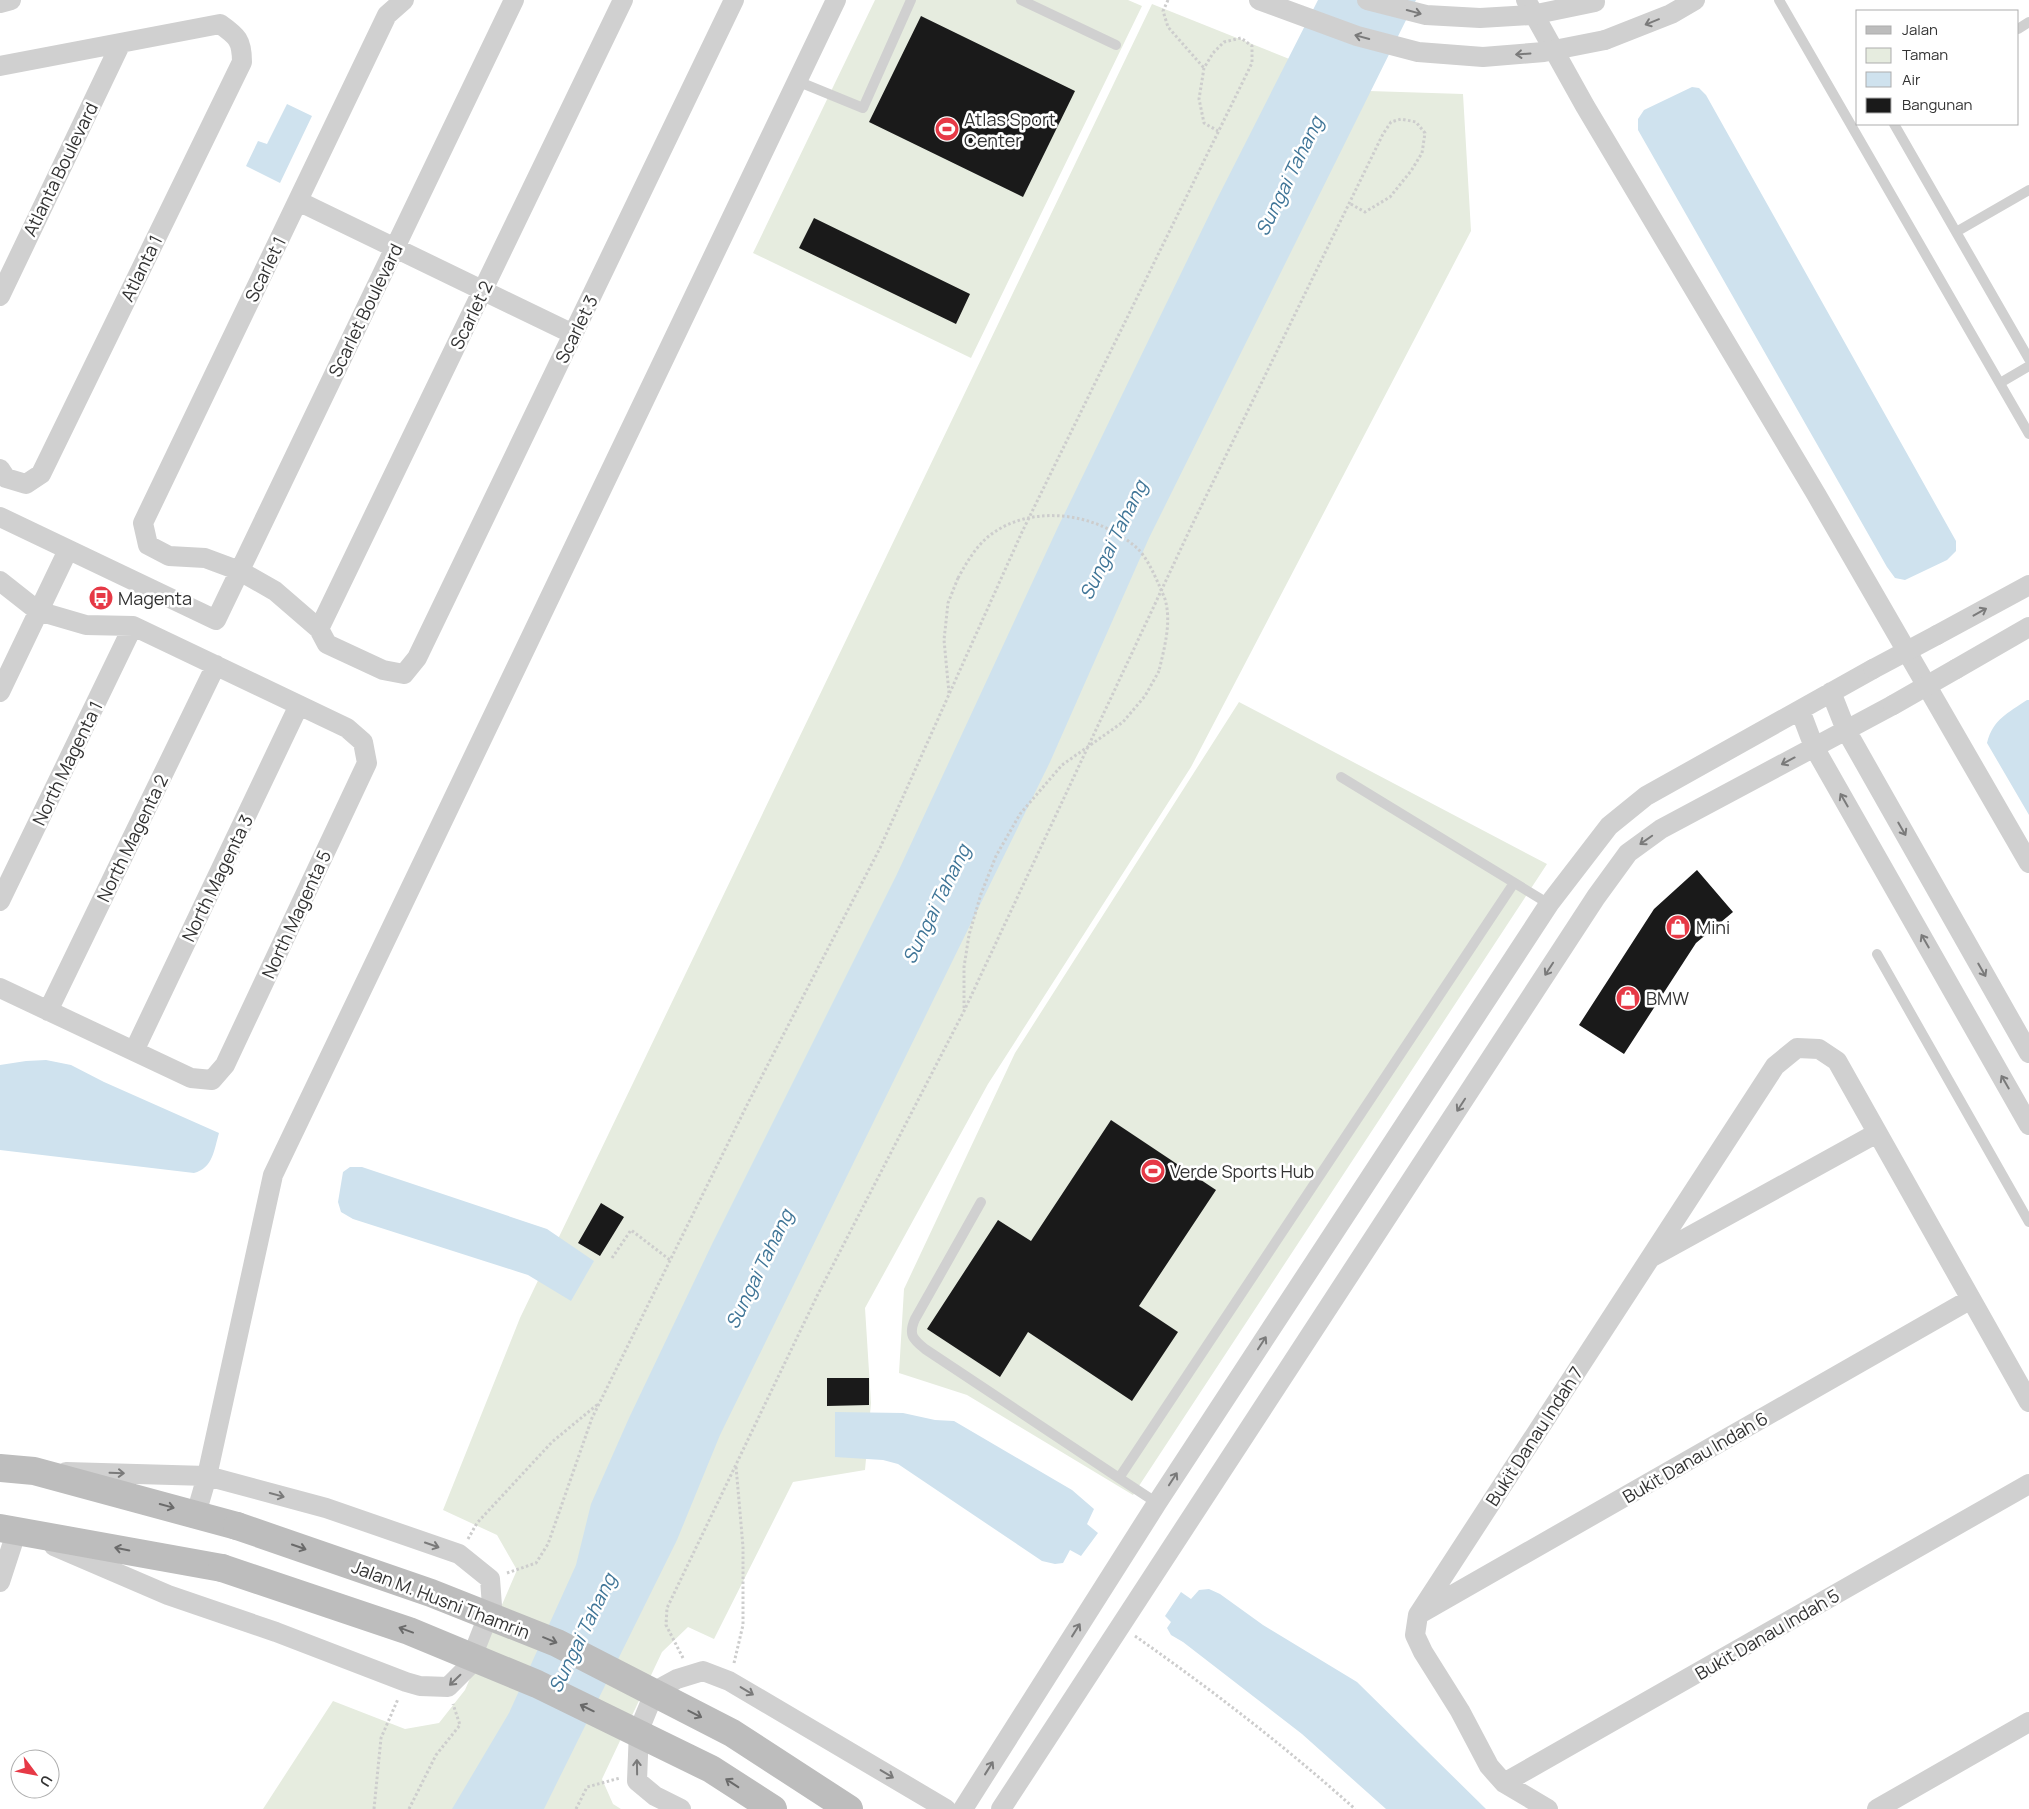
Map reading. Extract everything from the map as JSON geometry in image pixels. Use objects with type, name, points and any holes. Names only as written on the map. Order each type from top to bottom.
[{"type":"main road","name":"Jalan M. Husni Thamrin","points":[[0,1468],[34,1471],[237,1526],[431,1593],[557,1643],[732,1733],[850,1809]]},
{"type":"main road","points":[[9,1529],[222,1568],[409,1631],[537,1684],[711,1770],[773,1809]]},
{"type":"street","points":[[0,3],[11,0]]},
{"type":"street","name":"Scarlet 1","points":[[240,571],[205,558],[168,556],[148,545],[143,523],[387,15],[404,0]]},
{"type":"street","name":"Scarlet Boulevard","points":[[68,550],[216,620],[514,0]]},
{"type":"street","name":"Scarlet 2","points":[[319,629],[623,0]]},
{"type":"street","name":"Scarlet 3","points":[[319,629],[327,644],[383,670],[404,674],[417,658],[734,0]]},
{"type":"street","points":[[196,1514],[207,1476],[273,1175],[836,0]]},
{"type":"street","points":[[1259,0],[1357,36],[1418,52],[1484,56],[1544,52],[1605,40],[1671,14],[1695,0]]},
{"type":"street","points":[[1367,0],[1426,15],[1480,18],[1532,15],[1597,1]]},
{"type":"street","points":[[1526,0],[1585,106],[1821,502],[2029,863]]},
{"type":"street","name":"Atlanta 1","points":[[0,469],[6,478],[26,484],[41,474],[242,62],[242,47],[236,35],[220,24],[121,43]]},
{"type":"street","points":[[0,66],[121,43]]},
{"type":"street","name":"Atlanta Boulevard","points":[[0,296],[121,43]]},
{"type":"street","points":[[298,201],[573,334]]},
{"type":"street","points":[[0,517],[68,550],[0,692]]},
{"type":"street","points":[[240,571],[275,591],[319,629]]},
{"type":"street","points":[[0,580],[38,611],[86,625],[133,626],[299,705]]},
{"type":"street","points":[[963,1809],[1157,1503],[1549,904],[1609,826],[1646,796],[1831,692],[2029,585]]},
{"type":"street","name":"North Magenta 1","points":[[0,901],[133,626]]},
{"type":"street","points":[[1001,1809],[1580,922],[1628,853],[1661,829],[1893,705],[2029,627]]},
{"type":"street","name":"North Magenta 2","points":[[48,1011],[216,665]]},
{"type":"street","points":[[1831,692],[1846,730],[2029,1054]]},
{"type":"street","name":"North Magenta 5","points":[[134,1051],[191,1078],[212,1080],[225,1065],[367,763],[363,742],[347,728],[299,705]]},
{"type":"street","name":"North Magenta 3","points":[[134,1051],[299,705]]},
{"type":"street","points":[[1800,710],[1814,747],[2029,1125]]},
{"type":"street","points":[[0,988],[134,1051]]},
{"type":"street","name":"Bukit Danau Indah 7","points":[[1418,1614],[1775,1066],[1796,1048],[1819,1049],[1837,1061],[1878,1133],[1650,1258]]},
{"type":"street","points":[[1878,1133],[2029,1402]]},
{"type":"street","name":"Bukit Danau Indah 6","points":[[1418,1614],[1971,1299]]},
{"type":"street","points":[[0,1582],[9,1529],[168,1595],[276,1632],[420,1686],[448,1687],[468,1667],[492,1606],[490,1579],[459,1554],[326,1508],[207,1476],[34,1471]]},
{"type":"street","name":"Bukit Danau Indah 5","points":[[1504,1783],[2029,1484]]},
{"type":"street","points":[[1418,1614],[1415,1635],[1423,1652],[1460,1711],[1489,1766],[1504,1783],[1548,1809]]},
{"type":"street","points":[[681,1809],[655,1796],[637,1781],[639,1730],[655,1691],[677,1679],[703,1671],[729,1681],[946,1809]]},
{"type":"street","points":[[1877,1809],[2029,1722]]},
{"type":"lane","points":[[797,81],[863,108],[912,0]]},
{"type":"lane","points":[[1021,0],[1116,45]]},
{"type":"lane","points":[[1779,0],[1855,125],[2029,434]]},
{"type":"lane","points":[[1895,125],[2029,359]]},
{"type":"lane","points":[[1956,232],[2029,190]]},
{"type":"lane","points":[[2000,383],[2029,366]]},
{"type":"lane","points":[[1341,777],[1549,904]]},
{"type":"lane","points":[[1119,1478],[1514,884]]},
{"type":"lane","points":[[1877,954],[2029,1222]]},
{"type":"lane","points":[[981,1202],[915,1320],[911,1328],[912,1335],[925,1349],[1157,1503]]},
{"type":"path","points":[[1168,0],[1163,12],[1168,27],[1204,68]]},
{"type":"path","points":[[490,1579],[536,1564],[548,1544],[592,1418],[753,1094],[880,848],[1022,532],[1252,64],[1252,46],[1241,38],[1224,42],[1213,53],[1204,68],[1200,99],[1204,123],[1218,131]]},
{"type":"path","points":[[691,1674],[666,1625],[667,1608],[818,1296],[964,1011],[1192,525],[1349,203],[1391,122],[1401,119],[1416,122],[1425,133],[1422,152],[1411,171],[1390,197],[1365,212],[1349,203]]},
{"type":"path","points":[[950,693],[944,640],[948,603],[958,578],[972,554],[992,534],[1019,520],[1047,516],[1078,517],[1112,530],[1139,550],[1154,574],[1166,603],[1167,640],[1159,671],[1144,696],[1123,722],[1062,765],[1020,814],[996,856],[981,894],[969,935],[964,967],[964,1011]]},
{"type":"path","points":[[612,1258],[631,1230],[670,1260]]},
{"type":"path","points":[[459,1554],[477,1522],[552,1442],[600,1402]]},
{"type":"path","points":[[729,1681],[743,1625],[744,1547],[736,1465]]},
{"type":"path","points":[[1121,1626],[1206,1686],[1356,1809]]},
{"type":"path","points":[[374,1809],[381,1738],[406,1682]]},
{"type":"path","points":[[409,1809],[436,1755],[460,1725],[448,1687]]},
{"type":"path","points":[[576,1809],[587,1787],[637,1773]]},
{"type":"green space","name":"Atlas Sport Center","points":[[875,0],[1128,0],[1142,6],[971,358],[753,253]]},
{"type":"green space","points":[[1152,4],[1369,91],[1463,94],[1471,231],[1191,767],[988,1084],[865,1308],[871,1403],[865,1470],[793,1482],[714,1639],[688,1627],[662,1652],[602,1779],[613,1804],[621,1809],[263,1809],[333,1701],[405,1729],[439,1723],[465,1690],[517,1570],[497,1535],[443,1510],[520,1318]]},
{"type":"green space","name":"Verde Sports Hub","points":[[1239,702],[1547,864],[1133,1495],[967,1395],[899,1373],[904,1289],[1015,1053]]},
{"type":"water","name":"Sungai Tahang","points":[[1318,0],[1416,0],[1149,538],[1050,762],[720,1435],[677,1540],[544,1809],[452,1809],[509,1713],[576,1565],[591,1504],[629,1418],[713,1242],[897,874],[1058,527],[1216,201]]},
{"type":"water","points":[[1692,87],[1699,88],[1706,95],[1956,541],[1956,551],[1947,560],[1905,580],[1895,578],[1887,567],[1638,130],[1638,119],[1644,110]]},
{"type":"water","points":[[287,104],[312,116],[280,183],[246,166],[258,141],[267,144]]},
{"type":"water","points":[[2029,700],[2029,815],[1987,743],[1997,722]]},
{"type":"water","points":[[46,1060],[71,1065],[104,1082],[219,1133],[209,1163],[200,1171],[194,1173],[0,1150],[0,1065]]},
{"type":"water","points":[[350,1167],[362,1167],[547,1229],[594,1261],[571,1301],[528,1275],[353,1219],[341,1212],[338,1202],[343,1172]]},
{"type":"water","points":[[835,1412],[903,1413],[935,1420],[954,1421],[1072,1490],[1094,1509],[1087,1524],[1098,1533],[1081,1556],[1070,1550],[1063,1563],[1055,1564],[1042,1561],[898,1464],[883,1460],[835,1457]]},
{"type":"water","points":[[1209,1589],[1220,1594],[1263,1625],[1357,1682],[1486,1809],[1386,1809],[1302,1734],[1183,1642],[1171,1635],[1167,1628],[1171,1622],[1165,1616],[1181,1592],[1191,1599],[1199,1590]]},
{"type":"building","points":[[921,16],[1075,91],[1023,197],[869,122]]},
{"type":"building","points":[[814,218],[970,294],[956,324],[799,248]]},
{"type":"building","points":[[1697,870],[1733,912],[1696,943],[1624,1054],[1579,1025],[1654,909]]},
{"type":"building","points":[[1111,1120],[1216,1190],[1139,1306],[1178,1332],[1132,1401],[1028,1332],[1000,1377],[927,1329],[998,1220],[1031,1241]]},
{"type":"building","points":[[601,1203],[624,1217],[600,1256],[578,1243]]},
{"type":"building","points":[[827,1378],[869,1378],[869,1405],[827,1406]]},
{"type":"place","name":"Atlas Sport Center","points":[[947,129]]},
{"type":"place","name":"Magenta","points":[[101,598]]},
{"type":"place","name":"Mini","points":[[1678,927]]},
{"type":"place","name":"BMW","points":[[1628,998]]},
{"type":"place","name":"Verde Sports Hub","points":[[1153,1171]]}]
